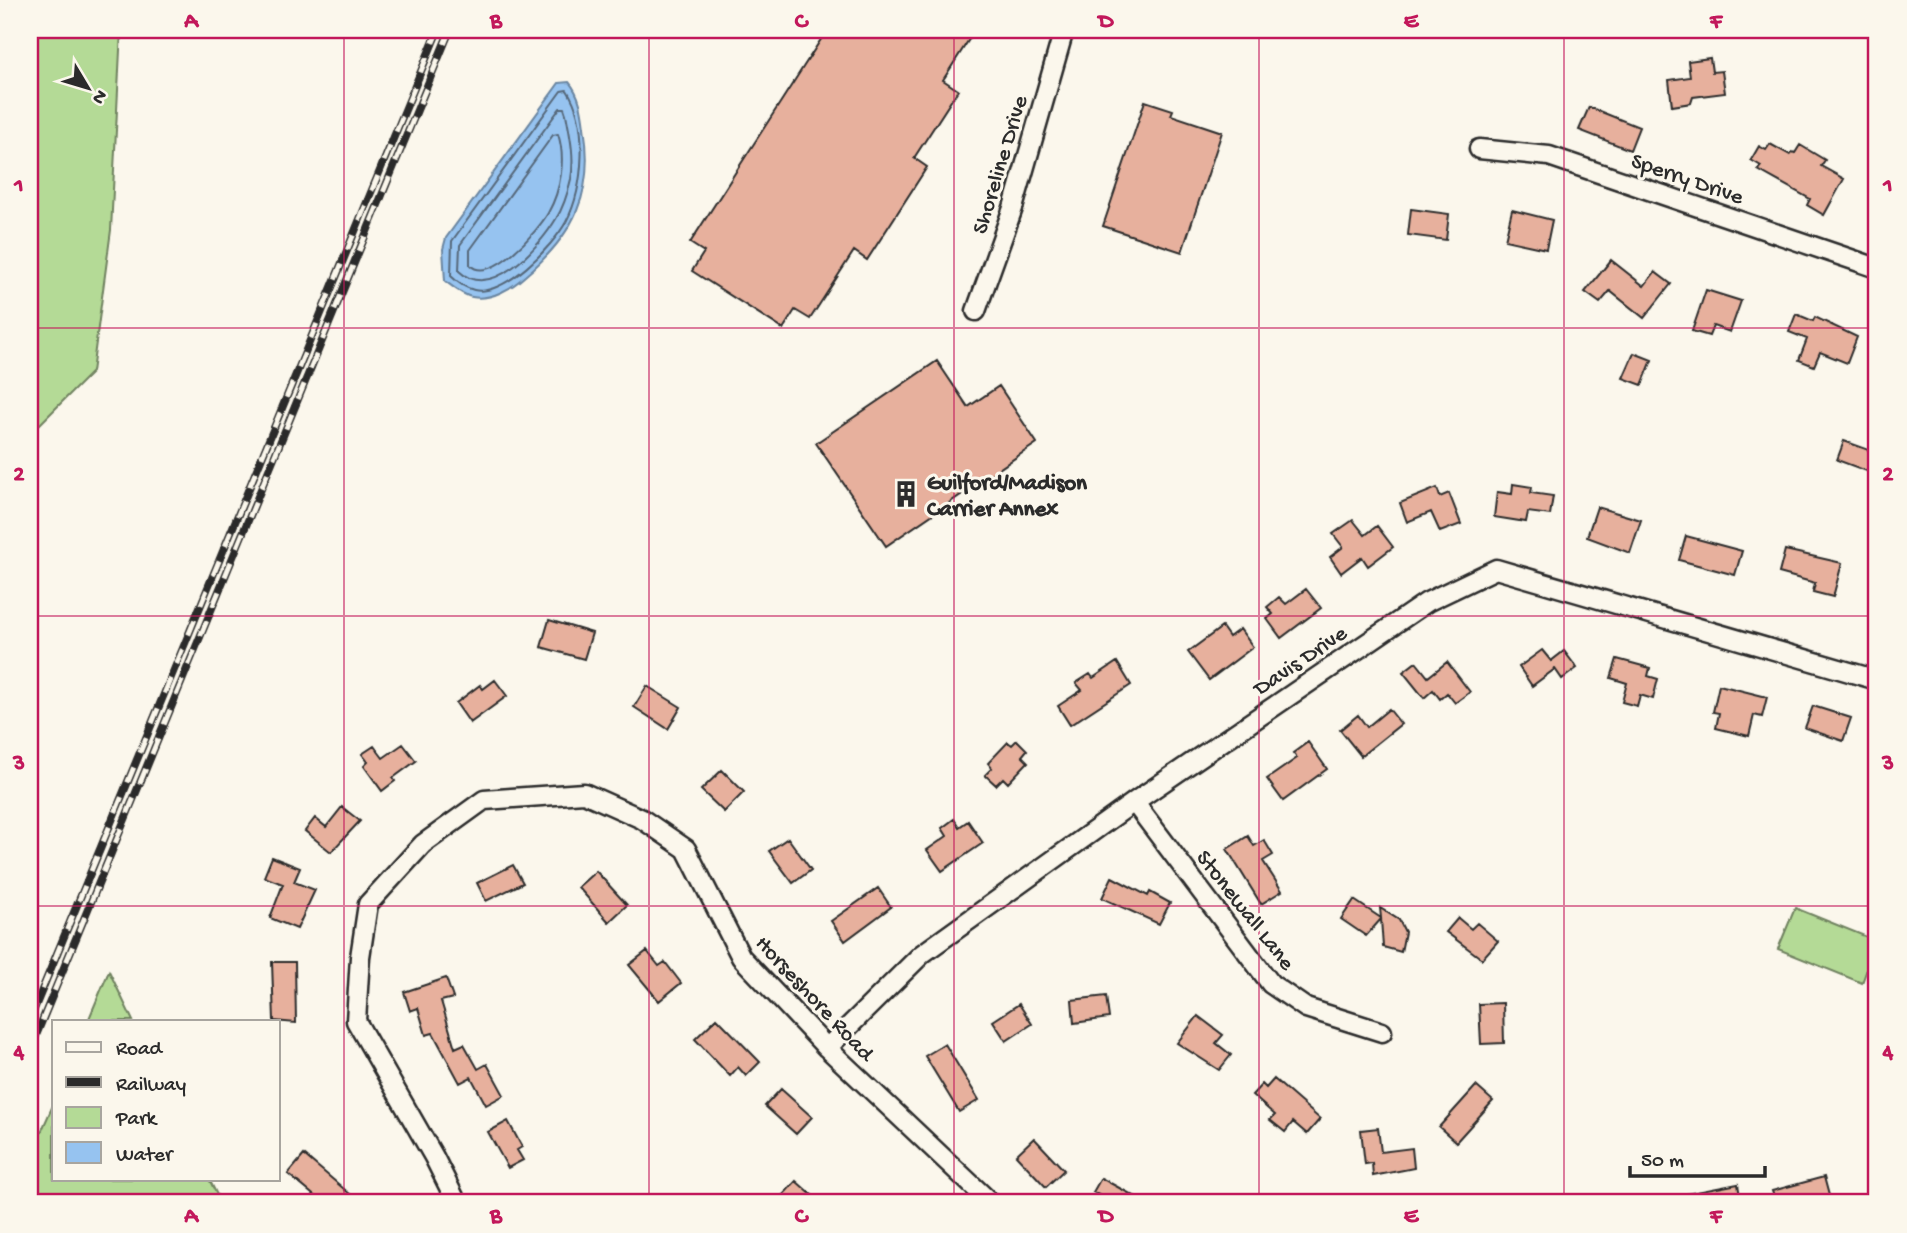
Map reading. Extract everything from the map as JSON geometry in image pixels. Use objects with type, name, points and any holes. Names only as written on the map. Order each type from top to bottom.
[{"type":"street","name":"Shoreline Drive","points":[[976,311],[1013,208],[1064,30]]},
{"type":"street","name":"Sperry Drive","points":[[1479,149],[1549,156],[1877,268]]},
{"type":"street","name":"Davis Drive","points":[[827,1048],[922,954],[1133,802],[1427,602],[1496,569],[1877,680]]},
{"type":"street","name":"Horseshore Road","points":[[457,1203],[434,1157],[356,1021],[360,957],[368,904],[423,844],[484,800],[584,793],[642,818],[685,849],[741,957],[827,1048],[991,1203]]},
{"type":"street","name":"Stonewall Lane","points":[[1133,802],[1271,984],[1306,1008],[1382,1032]]},
{"type":"green space","points":[[30,30],[121,30],[111,230],[92,372],[30,434]]},
{"type":"green space","points":[[1795,908],[1877,941],[1862,983],[1778,949]]},
{"type":"green space","points":[[109,971],[133,1020],[88,1020]]},
{"type":"green space","points":[[52,1108],[52,1180],[210,1180],[221,1203],[30,1203],[30,1157]]},
{"type":"water","points":[[569,82],[580,103],[587,150],[583,192],[577,210],[556,245],[514,285],[501,293],[486,297],[465,295],[445,281],[443,249],[446,238],[559,83]]},
{"type":"building","points":[[827,30],[975,30],[943,80],[958,90],[914,158],[927,167],[867,260],[854,251],[810,319],[795,310],[783,329],[692,271],[704,252],[690,243]]},
{"type":"building","points":[[1710,58],[1712,72],[1722,71],[1725,93],[1693,97],[1691,103],[1672,106],[1669,80],[1690,77],[1688,61]]},
{"type":"building","points":[[1145,101],[1173,110],[1171,115],[1222,132],[1182,252],[1103,226]]},
{"type":"building","points":[[1589,107],[1639,127],[1630,150],[1579,130]]},
{"type":"building","points":[[1770,144],[1790,155],[1795,153],[1800,145],[1825,160],[1821,166],[1844,179],[1824,215],[1807,205],[1810,199],[1758,170],[1761,166],[1751,160],[1759,146],[1766,150]]},
{"type":"building","points":[[1411,209],[1449,214],[1446,240],[1408,235]]},
{"type":"building","points":[[1512,210],[1552,220],[1546,249],[1505,240]]},
{"type":"building","points":[[1611,260],[1644,286],[1655,272],[1671,284],[1644,318],[1610,291],[1600,303],[1585,292]]},
{"type":"building","points":[[1706,290],[1741,301],[1730,332],[1713,326],[1709,336],[1692,331]]},
{"type":"building","points":[[1796,314],[1813,321],[1815,317],[1857,337],[1847,363],[1820,352],[1814,366],[1799,360],[1807,339],[1789,332]]},
{"type":"building","points":[[1634,353],[1652,360],[1642,385],[1623,378]]},
{"type":"building","name":"Guilford/Madison Carrier Annex","points":[[937,361],[968,407],[999,386],[1037,443],[886,546],[816,443]]},
{"type":"building","points":[[1844,441],[1877,453],[1872,473],[1837,460]]},
{"type":"building","points":[[1513,484],[1532,487],[1531,493],[1553,496],[1550,515],[1528,512],[1526,522],[1494,517],[1497,492],[1512,494]]},
{"type":"building","points":[[1437,488],[1440,497],[1449,493],[1461,524],[1440,532],[1431,512],[1407,522],[1400,503]]},
{"type":"building","points":[[1597,507],[1641,520],[1630,553],[1587,537]]},
{"type":"building","points":[[1353,520],[1365,535],[1377,526],[1393,547],[1368,566],[1362,557],[1341,573],[1330,557],[1343,547],[1333,534]]},
{"type":"building","points":[[1686,536],[1742,551],[1735,575],[1679,560]]},
{"type":"building","points":[[1785,550],[1842,563],[1833,597],[1813,592],[1815,583],[1779,573]]},
{"type":"building","points":[[1306,589],[1321,608],[1281,638],[1267,619],[1273,614],[1267,607],[1279,597],[1286,604]]},
{"type":"building","points":[[549,620],[592,633],[584,659],[541,647]]},
{"type":"building","points":[[1222,627],[1229,637],[1240,629],[1253,647],[1209,680],[1188,652]]},
{"type":"building","points":[[1542,650],[1551,661],[1564,651],[1577,668],[1562,679],[1555,669],[1532,686],[1519,667]]},
{"type":"building","points":[[1617,659],[1650,668],[1648,676],[1658,679],[1653,699],[1640,695],[1637,706],[1622,702],[1627,683],[1611,678]]},
{"type":"building","points":[[1117,662],[1131,685],[1070,725],[1058,706],[1082,690],[1076,683],[1090,674],[1093,678]]},
{"type":"building","points":[[1416,662],[1428,677],[1447,662],[1470,692],[1455,703],[1447,693],[1440,699],[1433,690],[1424,698],[1403,672]]},
{"type":"building","points":[[495,680],[507,696],[470,723],[456,703],[480,685],[483,689]]},
{"type":"building","points":[[1719,685],[1767,697],[1762,717],[1754,715],[1749,736],[1716,728],[1719,713],[1713,712]]},
{"type":"building","points":[[647,686],[681,707],[668,729],[634,707]]},
{"type":"building","points":[[1813,706],[1851,718],[1843,741],[1805,728]]},
{"type":"building","points":[[1389,709],[1401,724],[1361,756],[1340,730],[1358,715],[1367,727]]},
{"type":"building","points":[[1017,740],[1027,750],[1022,756],[1028,762],[1008,783],[1003,778],[996,785],[985,775],[992,768],[988,763],[1008,742],[1012,745]]},
{"type":"building","points":[[1308,742],[1327,769],[1283,801],[1267,779],[1297,758],[1293,753]]},
{"type":"building","points":[[403,744],[416,761],[393,778],[395,781],[382,791],[364,766],[368,762],[362,754],[374,746],[383,758]]},
{"type":"building","points":[[722,770],[744,792],[724,812],[701,790]]},
{"type":"building","points":[[342,807],[360,821],[331,852],[305,831],[315,818],[326,827]]},
{"type":"building","points":[[954,819],[959,827],[968,821],[983,843],[942,871],[927,850],[947,836],[942,828]]},
{"type":"building","points":[[1248,836],[1254,846],[1264,840],[1273,855],[1263,861],[1282,891],[1261,904],[1227,849]]},
{"type":"building","points":[[788,838],[811,870],[793,883],[769,851]]},
{"type":"building","points":[[272,857],[300,868],[294,882],[315,890],[297,929],[270,918],[283,884],[264,877]]},
{"type":"building","points":[[513,865],[523,883],[486,901],[477,883]]},
{"type":"building","points":[[596,871],[627,905],[609,922],[578,887]]},
{"type":"building","points":[[1112,877],[1148,896],[1150,892],[1170,903],[1159,924],[1102,898]]},
{"type":"building","points":[[878,888],[891,907],[845,941],[831,921]]},
{"type":"building","points":[[1354,900],[1381,918],[1380,908],[1399,920],[1405,932],[1401,952],[1383,947],[1381,919],[1366,936],[1341,919]]},
{"type":"building","points":[[1458,918],[1471,929],[1477,923],[1498,941],[1482,959],[1446,932]]},
{"type":"building","points":[[647,951],[659,966],[665,962],[681,983],[659,1001],[629,965]]},
{"type":"building","points":[[272,962],[295,962],[296,1023],[274,1020]]},
{"type":"building","points":[[446,978],[453,998],[441,1001],[455,1048],[464,1044],[478,1069],[487,1064],[504,1095],[486,1105],[471,1077],[460,1083],[433,1033],[426,1035],[418,1008],[410,1011],[404,992]]},
{"type":"building","points":[[1106,996],[1109,1018],[1074,1023],[1072,1000]]},
{"type":"building","points":[[1503,1003],[1504,1043],[1481,1044],[1479,1004]]},
{"type":"building","points":[[1019,1004],[1032,1024],[1006,1041],[993,1021]]},
{"type":"building","points":[[1198,1016],[1223,1035],[1216,1043],[1231,1055],[1219,1070],[1177,1043]]},
{"type":"building","points":[[717,1018],[760,1062],[746,1076],[738,1067],[730,1076],[695,1039]]},
{"type":"building","points":[[945,1044],[979,1100],[959,1112],[925,1056]]},
{"type":"building","points":[[1274,1079],[1320,1119],[1307,1134],[1293,1122],[1285,1132],[1270,1120],[1275,1115],[1252,1095],[1262,1084],[1266,1088]]},
{"type":"building","points":[[1476,1086],[1493,1101],[1456,1142],[1439,1127]]},
{"type":"building","points":[[781,1089],[812,1117],[796,1134],[765,1106]]},
{"type":"building","points":[[508,1121],[522,1147],[517,1150],[523,1160],[508,1168],[488,1132]]},
{"type":"building","points":[[1378,1128],[1381,1152],[1412,1148],[1414,1168],[1373,1176],[1372,1163],[1365,1164],[1361,1130]]},
{"type":"building","points":[[1034,1138],[1064,1170],[1046,1187],[1016,1155]]},
{"type":"building","points":[[304,1155],[350,1194],[342,1203],[323,1203],[288,1174]]},
{"type":"building","points":[[1824,1177],[1831,1203],[1776,1203],[1772,1191]]},
{"type":"building","points":[[1101,1178],[1147,1203],[1113,1203],[1093,1192]]},
{"type":"building","points":[[796,1181],[821,1203],[790,1203],[782,1196]]},
{"type":"building","points":[[1738,1184],[1741,1203],[1676,1203],[1676,1196]]},
{"type":"railway","points":[[30,1019],[438,30]]},
{"type":"railway","points":[[30,1050],[450,30]]},
{"type":"place","name":"Guilford/Madison Carrier Annex","points":[[906,494]]}]
